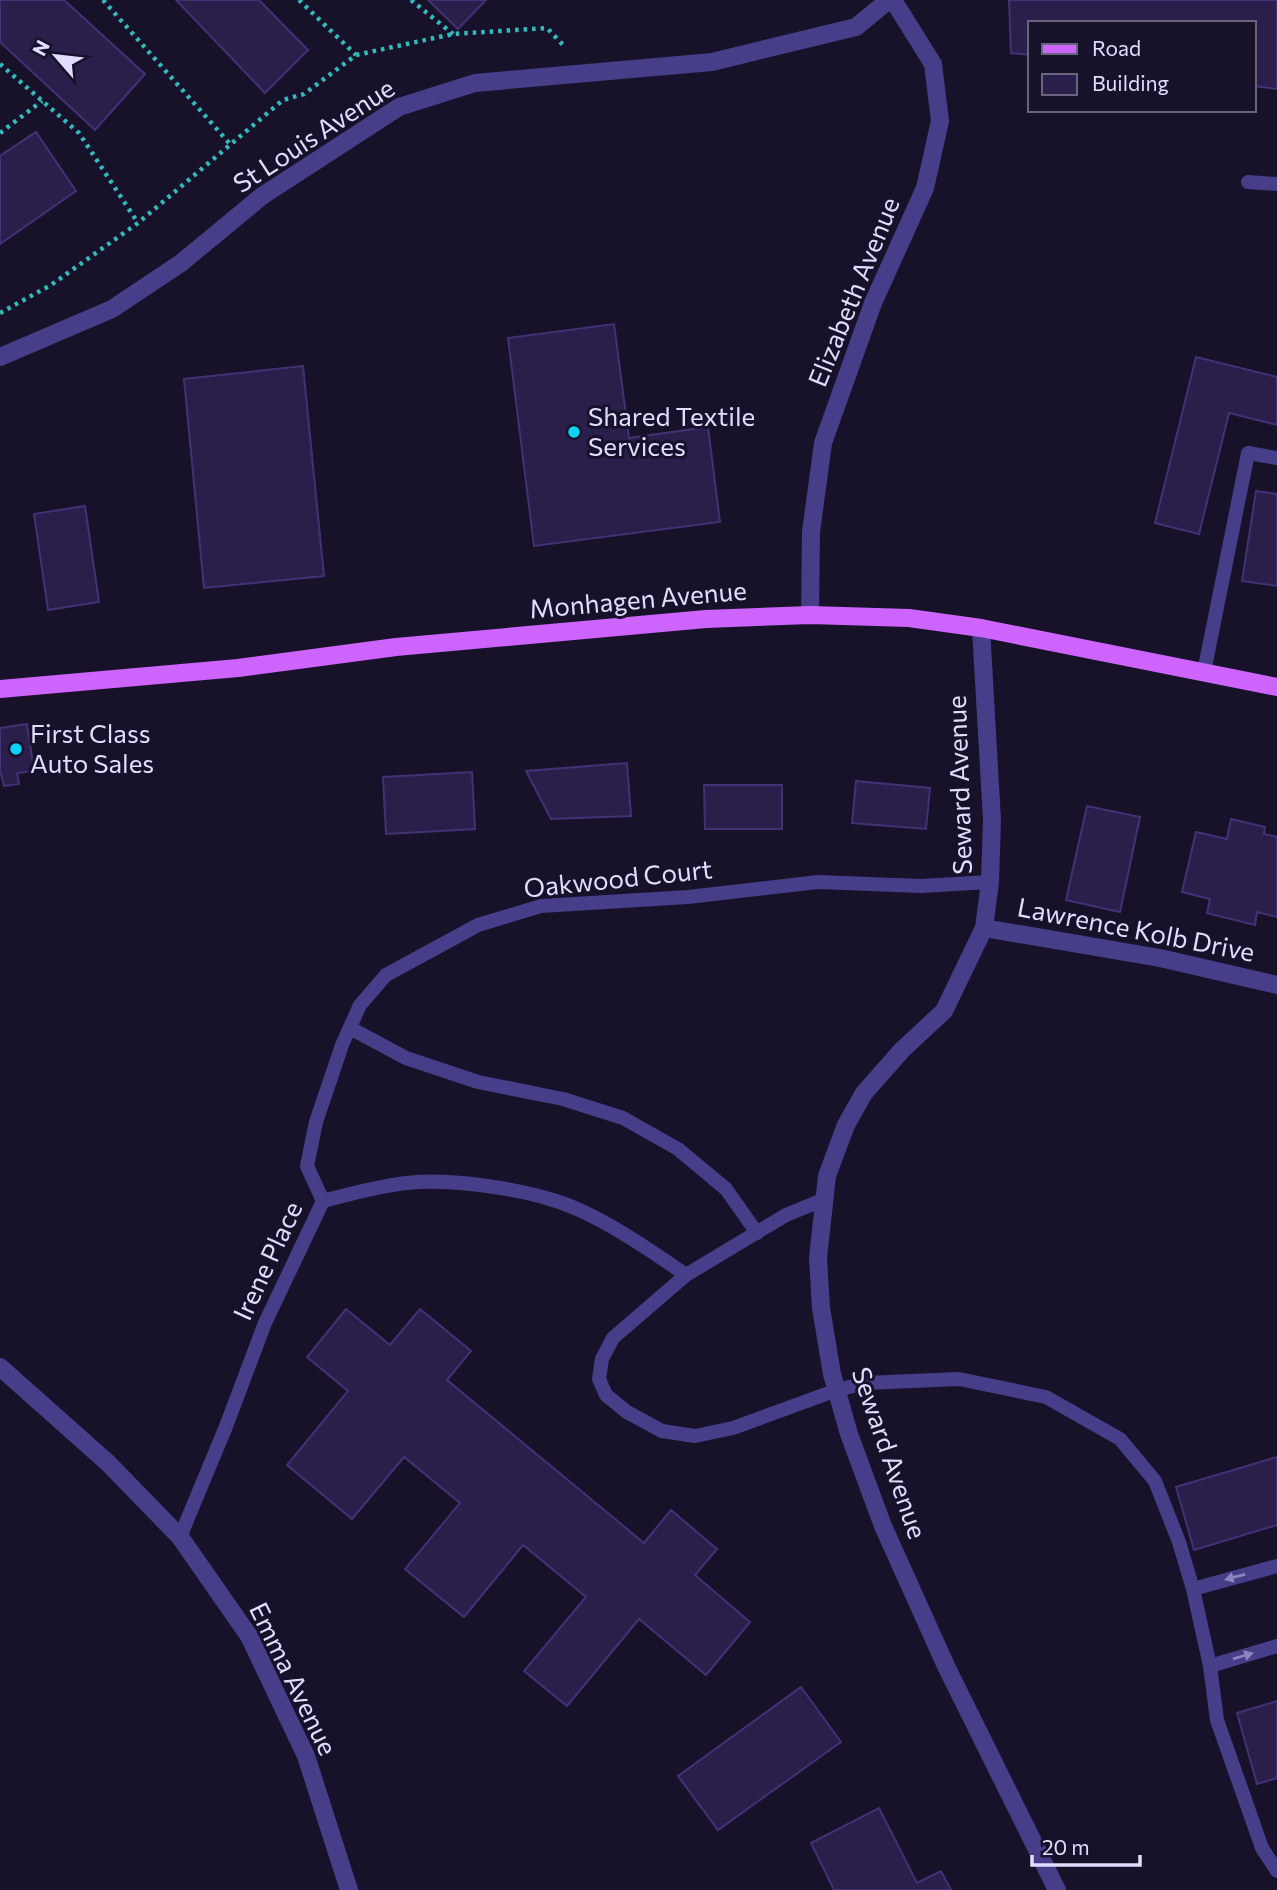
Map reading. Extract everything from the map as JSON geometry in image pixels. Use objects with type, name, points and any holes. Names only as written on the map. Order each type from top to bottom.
[{"type":"main road","name":"Monhagen Avenue","points":[[0,689],[238,668],[396,647],[693,620],[810,615],[909,618],[981,628],[1277,687]]},
{"type":"street","name":"St Louis Avenue","points":[[0,357],[113,309],[181,262],[262,197],[399,107],[475,83],[712,62],[856,27],[891,0]]},
{"type":"street","name":"Elizabeth Avenue","points":[[810,615],[811,532],[823,443],[873,303],[925,188],[940,121],[933,64],[891,0]]},
{"type":"street","name":"Seward Avenue","points":[[981,628],[992,820],[990,882],[984,928],[944,1011],[902,1050],[858,1104],[846,1125],[827,1176],[818,1270],[821,1308],[836,1390],[849,1434],[894,1551],[946,1666],[1058,1890]]},
{"type":"street","name":"Lawrence Kolb Drive","points":[[984,928],[1160,958],[1277,985]]},
{"type":"street","name":"Emma Avenue","points":[[0,1367],[108,1463],[180,1536],[248,1636],[306,1756],[349,1890]]},
{"type":"lane","points":[[1248,182],[1277,184]]},
{"type":"lane","points":[[1204,672],[1248,453],[1277,458]]},
{"type":"lane","name":"Oakwood Court","points":[[323,1201],[307,1166],[316,1122],[349,1028],[360,1005],[386,975],[478,925],[541,906],[688,897],[818,882],[921,886],[990,882]]},
{"type":"lane","points":[[349,1028],[406,1058],[478,1082],[563,1099],[623,1118],[678,1149],[726,1189],[757,1233]]},
{"type":"lane","name":"Irene Place","points":[[180,1536],[225,1429],[265,1323],[323,1201],[408,1182],[506,1189],[557,1201],[593,1217],[687,1275]]},
{"type":"lane","points":[[825,1199],[786,1215],[687,1275],[613,1338],[602,1359],[599,1379],[606,1395],[627,1412],[662,1431],[695,1436],[733,1428],[836,1390],[865,1383],[959,1379],[1046,1397],[1120,1439],[1155,1481],[1179,1542],[1210,1665],[1217,1720],[1262,1847],[1277,1871]]},
{"type":"lane","points":[[1193,1589],[1277,1566]]},
{"type":"lane","points":[[1210,1665],[1277,1647]]},
{"type":"path","points":[[103,0],[230,144]]},
{"type":"path","points":[[299,0],[356,55]]},
{"type":"path","points":[[411,0],[453,34]]},
{"type":"path","points":[[0,313],[51,285],[138,223],[283,100],[304,94],[356,55],[453,34],[547,28],[571,52]]},
{"type":"path","points":[[0,64],[79,133],[138,223]]},
{"type":"path","points":[[0,133],[42,101]]},
{"type":"building","points":[[0,0],[64,0],[145,74],[95,130],[0,42]]},
{"type":"building","points":[[176,0],[259,0],[308,50],[265,93]]},
{"type":"building","points":[[428,0],[486,0],[458,29]]},
{"type":"building","points":[[1009,0],[1277,0],[1277,89],[1256,86],[1256,21],[1028,21],[1028,55],[1011,53]]},
{"type":"building","points":[[36,132],[76,191],[0,244],[0,156]]},
{"type":"building","name":"Shared Textile Services","points":[[614,324],[629,438],[708,427],[720,522],[534,546],[508,338]]},
{"type":"building","points":[[1196,357],[1277,377],[1277,425],[1229,413],[1199,534],[1155,523]]},
{"type":"building","points":[[303,366],[324,576],[204,588],[184,379]]},
{"type":"building","points":[[1256,491],[1277,494],[1277,586],[1242,581]]},
{"type":"building","points":[[85,506],[99,602],[48,610],[34,514]]},
{"type":"building","name":"First Class Auto Sales","points":[[27,724],[34,771],[17,773],[19,784],[4,786],[0,770],[0,728]]},
{"type":"building","points":[[627,763],[631,816],[551,819],[526,771]]},
{"type":"building","points":[[472,772],[475,829],[386,834],[383,777]]},
{"type":"building","points":[[856,781],[930,788],[926,829],[852,823]]},
{"type":"building","points":[[704,785],[782,785],[782,829],[705,829]]},
{"type":"building","points":[[1087,806],[1140,817],[1120,912],[1066,900]]},
{"type":"building","points":[[1231,819],[1265,827],[1264,834],[1277,837],[1277,917],[1257,912],[1255,925],[1207,913],[1210,899],[1182,892],[1196,832],[1227,839]]},
{"type":"building","points":[[346,1309],[390,1345],[420,1309],[471,1351],[447,1380],[644,1543],[671,1510],[717,1549],[695,1575],[750,1622],[706,1675],[639,1619],[567,1706],[524,1671],[586,1597],[523,1545],[464,1617],[405,1569],[460,1503],[404,1457],[352,1519],[287,1465],[348,1391],[307,1357]]},
{"type":"building","points":[[1277,1457],[1277,1525],[1194,1550],[1176,1487]]},
{"type":"building","points":[[801,1687],[841,1742],[718,1830],[678,1776]]},
{"type":"building","points":[[1277,1701],[1277,1778],[1257,1784],[1237,1713]]},
{"type":"building","points":[[879,1808],[917,1883],[941,1871],[951,1890],[834,1890],[811,1843]]},
{"type":"place","name":"Shared Textile Services","points":[[574,432]]},
{"type":"place","name":"First Class Auto Sales","points":[[16,749]]}]
